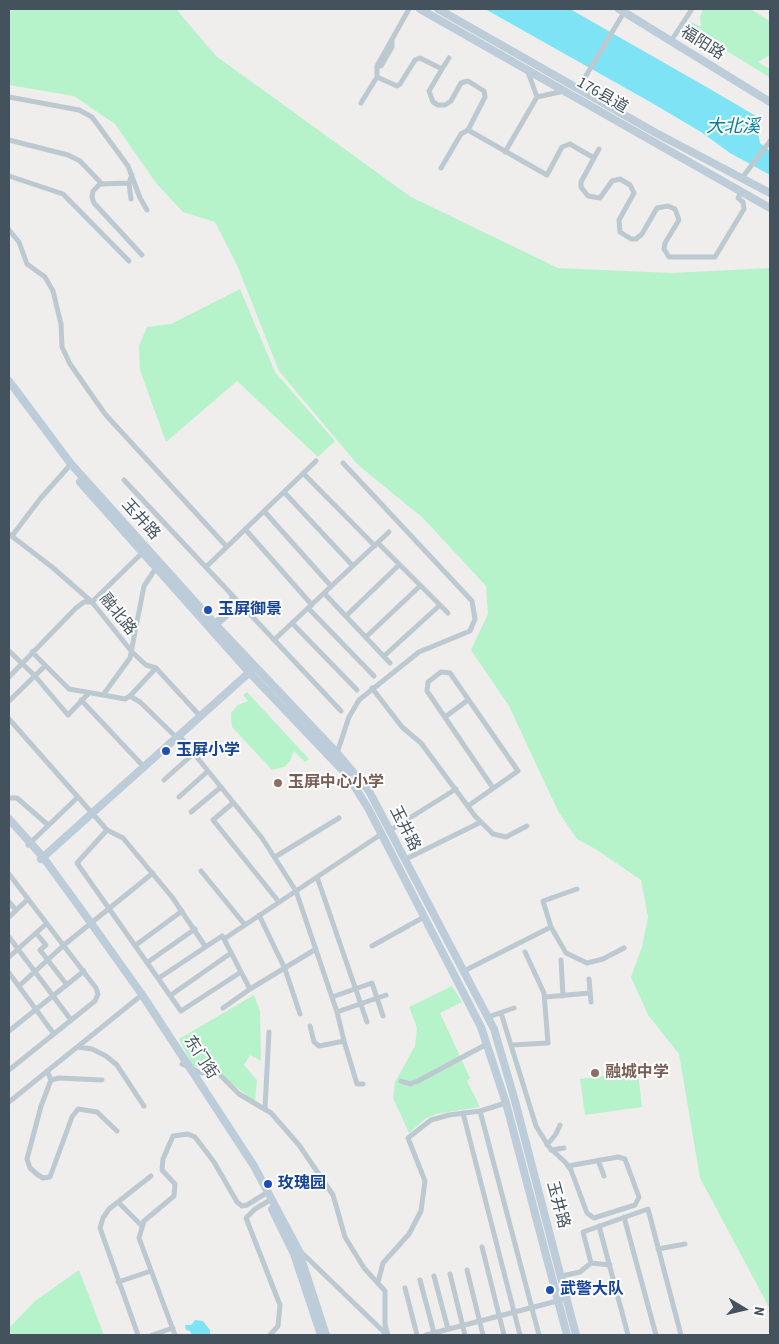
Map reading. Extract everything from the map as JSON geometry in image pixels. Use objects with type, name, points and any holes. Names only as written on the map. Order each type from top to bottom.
[{"type":"street","points":[[361,103],[377,77],[377,66],[409,9]]},
{"type":"street","name":"176县道","points":[[420,9],[770,208]]},
{"type":"street","name":"176县道","points":[[438,9],[578,89],[770,193]]},
{"type":"street","points":[[671,41],[692,9]]},
{"type":"street","points":[[578,89],[618,24],[623,10]]},
{"type":"street","name":"福阳路","points":[[623,10],[770,102]]},
{"type":"street","points":[[381,66],[392,47],[392,39]]},
{"type":"street","points":[[377,77],[397,86],[415,60],[420,58],[442,69]]},
{"type":"street","points":[[441,168],[461,134],[468,130],[485,97],[484,91],[468,81],[461,83],[451,101],[445,105],[433,102],[429,91],[449,58]]},
{"type":"street","points":[[527,69],[537,97]]},
{"type":"street","points":[[505,152],[537,97],[565,91]]},
{"type":"street","points":[[9,97],[79,110],[92,118],[132,175],[140,198],[147,210]]},
{"type":"street","points":[[468,130],[547,175],[562,147],[570,144],[594,158]]},
{"type":"street","points":[[9,140],[68,155],[80,161],[102,184]]},
{"type":"street","points":[[742,178],[770,141]]},
{"type":"street","points":[[599,149],[581,182],[581,187],[588,196],[600,198],[612,181],[620,179],[630,185],[634,193],[619,220],[620,232],[631,239],[636,239],[642,234],[657,208],[668,206],[675,209],[678,220],[665,242],[664,249],[669,257],[715,258],[744,209],[743,202],[738,198],[740,192]]},
{"type":"street","points":[[131,199],[129,183],[132,175]]},
{"type":"street","points":[[9,176],[63,194],[129,261]]},
{"type":"street","points":[[129,183],[102,184],[93,192],[94,203],[142,255]]},
{"type":"street","points":[[9,230],[19,242],[27,264],[45,277],[52,291],[61,324],[62,348],[70,364],[105,414],[227,546]]},
{"type":"street","name":"玉井路","points":[[9,382],[69,466],[216,624],[252,669],[337,753],[369,791],[388,831],[488,1017],[515,1102],[576,1335]]},
{"type":"street","name":"玉井路","points":[[9,390],[69,466],[142,553],[252,669],[348,776],[368,808],[380,835],[481,1027],[506,1103],[567,1335]]},
{"type":"street","points":[[206,567],[316,461]]},
{"type":"street","points":[[337,753],[349,717],[359,700],[419,652],[470,631],[475,619],[472,600],[343,463]]},
{"type":"street","points":[[10,535],[69,466]]},
{"type":"street","points":[[304,473],[448,613]]},
{"type":"street","points":[[124,480],[341,711]]},
{"type":"street","points":[[284,492],[353,566]]},
{"type":"street","points":[[264,511],[331,586]]},
{"type":"street","points":[[245,529],[310,606],[374,676]]},
{"type":"street","points":[[274,640],[389,532]]},
{"type":"street","name":"融北路","points":[[10,535],[92,602],[132,652],[146,665],[156,668],[200,716]]},
{"type":"street","points":[[9,677],[76,608],[84,602],[92,602],[142,553]]},
{"type":"street","points":[[346,616],[399,565]]},
{"type":"street","points":[[103,695],[130,658],[144,586],[156,568]]},
{"type":"street","points":[[366,637],[420,586]]},
{"type":"street","points":[[324,593],[390,663]]},
{"type":"street","points":[[216,624],[231,608],[232,596]]},
{"type":"street","points":[[384,656],[440,605]]},
{"type":"street","points":[[216,624],[234,610],[246,610]]},
{"type":"street","points":[[292,623],[357,690]]},
{"type":"street","points":[[9,651],[35,676],[68,715],[88,693]]},
{"type":"street","points":[[32,652],[69,689],[125,698],[130,696],[156,668]]},
{"type":"street","points":[[9,701],[45,666]]},
{"type":"street","points":[[42,858],[252,669]]},
{"type":"street","points":[[468,806],[518,771],[450,673],[441,672],[428,682],[427,692],[493,788]]},
{"type":"street","points":[[372,688],[402,726],[421,743],[468,806],[493,834],[506,836],[527,826]]},
{"type":"street","points":[[130,696],[140,702],[178,736],[208,770],[275,857],[296,891],[338,1012],[356,1084],[363,1084]]},
{"type":"street","points":[[81,700],[144,767]]},
{"type":"street","points":[[444,717],[468,700]]},
{"type":"street","points":[[9,719],[107,830],[123,838],[182,911],[205,946]]},
{"type":"street","points":[[164,780],[193,754]]},
{"type":"street","points":[[179,796],[208,770]]},
{"type":"street","points":[[190,812],[221,787]]},
{"type":"street","points":[[388,831],[456,789]]},
{"type":"street","points":[[30,844],[78,797]]},
{"type":"street","points":[[9,798],[17,798],[48,826]]},
{"type":"street","points":[[233,803],[213,820],[279,902]]},
{"type":"street","points":[[275,857],[339,818]]},
{"type":"street","name":"东门街","points":[[9,819],[42,858],[90,924],[191,1070],[298,1249],[326,1335]]},
{"type":"street","points":[[404,860],[481,822]]},
{"type":"street","name":"东门街","points":[[9,826],[30,844]]},
{"type":"street","points":[[107,830],[77,863],[111,908],[181,1011],[241,972]]},
{"type":"street","points":[[224,939],[380,835]]},
{"type":"street","points":[[200,871],[245,925]]},
{"type":"street","points":[[19,986],[64,945],[153,873]]},
{"type":"street","points":[[9,874],[98,991],[97,998],[9,1070]]},
{"type":"street","points":[[318,877],[367,1022]]},
{"type":"street","points":[[577,889],[543,901],[551,927],[566,953],[587,963],[603,959],[624,948]]},
{"type":"street","points":[[9,916],[27,900]]},
{"type":"street","points":[[9,902],[16,910]]},
{"type":"street","points":[[136,945],[182,911]]},
{"type":"street","points":[[259,915],[285,969],[300,1014]]},
{"type":"street","points":[[372,946],[424,917]]},
{"type":"street","points":[[9,957],[46,924]]},
{"type":"street","name":"东门街","points":[[90,924],[268,1197],[289,1243],[321,1335]]},
{"type":"street","points":[[464,971],[551,927]]},
{"type":"street","points":[[148,962],[195,930]]},
{"type":"street","points":[[36,933],[46,944],[40,950],[67,985]]},
{"type":"street","points":[[159,978],[222,936],[250,990]]},
{"type":"street","points":[[9,937],[71,1020]]},
{"type":"street","points":[[222,1008],[316,949]]},
{"type":"street","points":[[512,1045],[548,1043],[545,997],[525,952]]},
{"type":"street","points":[[170,995],[231,953]]},
{"type":"street","points":[[561,960],[563,996]]},
{"type":"street","points":[[9,1031],[84,971]]},
{"type":"street","points":[[9,974],[54,1034]]},
{"type":"street","points":[[589,979],[591,1002]]},
{"type":"street","points":[[332,997],[372,983],[383,1016]]},
{"type":"street","points":[[545,997],[590,993]]},
{"type":"street","points":[[338,1012],[386,995]]},
{"type":"street","points":[[9,1102],[138,998]]},
{"type":"street","points":[[488,1017],[514,1008]]},
{"type":"street","points":[[501,1013],[536,1126],[547,1145],[568,1166],[587,1213],[594,1218],[635,1205],[639,1197],[626,1159],[618,1157],[568,1166]]},
{"type":"street","points":[[310,1026],[314,1042],[319,1046],[344,1041]]},
{"type":"street","points":[[265,1108],[270,1032]]},
{"type":"street","points":[[401,1082],[410,1084],[418,1081],[487,1044]]},
{"type":"street","points":[[77,1047],[92,1049],[106,1056],[117,1065],[144,1106]]},
{"type":"street","points":[[182,1064],[191,1070],[201,1073],[217,1072],[239,1094],[265,1108],[299,1145],[333,1195],[345,1237],[364,1268],[385,1291],[385,1326],[387,1335]]},
{"type":"street","points":[[47,1071],[51,1080],[41,1106],[27,1159],[30,1168],[38,1175],[43,1178],[50,1176],[72,1117],[78,1109],[96,1112],[117,1131]]},
{"type":"street","points":[[51,1080],[76,1078],[102,1080]]},
{"type":"street","points":[[378,1282],[383,1263],[409,1234],[421,1211],[425,1181],[408,1138],[431,1120],[480,1111],[506,1103]]},
{"type":"street","points":[[480,1111],[539,1335]]},
{"type":"street","points":[[463,1113],[520,1335]]},
{"type":"street","points":[[547,1145],[556,1134],[560,1125]]},
{"type":"street","points":[[176,1335],[139,1238],[141,1225],[174,1196],[175,1184],[162,1170],[163,1159],[173,1136],[188,1134],[195,1137],[214,1162],[237,1202],[242,1206],[247,1206],[268,1197]]},
{"type":"street","points":[[551,1150],[564,1148]]},
{"type":"street","points":[[598,1160],[604,1176]]},
{"type":"street","points":[[138,1335],[100,1228],[103,1218],[118,1202],[151,1176]]},
{"type":"street","points":[[268,1197],[246,1218],[280,1305],[278,1326],[270,1335]]},
{"type":"street","points":[[118,1202],[141,1225]]},
{"type":"street","points":[[591,1263],[583,1232],[648,1209],[681,1335]]},
{"type":"street","points":[[624,1217],[656,1335]]},
{"type":"street","points":[[599,1226],[628,1335]]},
{"type":"street","points":[[289,1243],[298,1249],[387,1335]]},
{"type":"street","points":[[658,1249],[685,1244]]},
{"type":"street","points":[[482,1247],[504,1335]]},
{"type":"street","points":[[562,1276],[580,1272],[591,1263],[610,1266]]},
{"type":"street","points":[[467,1270],[483,1335]]},
{"type":"street","points":[[118,1282],[151,1271]]},
{"type":"street","points":[[450,1274],[465,1335]]},
{"type":"street","points":[[434,1276],[448,1330]]},
{"type":"street","points":[[420,1280],[438,1333]]},
{"type":"street","points":[[406,1288],[417,1335]]},
{"type":"street","points":[[426,1335],[568,1299]]},
{"type":"street","points":[[152,1335],[173,1328]]},
{"type":"green space","points":[[9,9],[176,9],[216,56],[411,197],[558,268],[672,273],[770,268],[770,1309],[700,1178],[679,1054],[648,1015],[631,977],[642,947],[648,917],[641,880],[597,850],[577,839],[558,811],[509,706],[471,650],[488,614],[486,586],[423,518],[358,465],[279,371],[237,265],[215,222],[183,212],[156,183],[115,124],[74,96],[9,85]]},
{"type":"green space","points":[[703,9],[751,9],[770,22],[770,55],[758,62],[770,69],[769,77],[688,27],[691,22],[701,27],[700,17]]},
{"type":"green space","points":[[240,289],[275,372],[335,441],[318,457],[237,381],[166,442],[140,370],[139,346],[147,327],[171,324]]},
{"type":"green space","points":[[247,692],[309,759],[305,762],[294,751],[290,761],[284,767],[272,770],[232,727],[231,713],[238,705],[248,701],[243,695]]},
{"type":"green space","points":[[452,986],[462,1002],[440,1013],[470,1078],[467,1081],[480,1107],[436,1114],[425,1119],[409,1133],[393,1098],[395,1082],[415,1046],[417,1028],[409,1007]]},
{"type":"green space","points":[[254,995],[260,1011],[261,1061],[250,1055],[244,1065],[257,1080],[255,1102],[215,1070],[193,1067],[179,1039]]},
{"type":"green space","points":[[638,1072],[642,1107],[585,1115],[580,1079]]},
{"type":"green space","points":[[79,1270],[104,1335],[9,1335],[9,1328],[35,1301]]},
{"type":"water","name":"大北溪","points":[[485,9],[570,9],[710,89],[761,119],[758,133],[760,143],[770,151],[770,175],[730,153],[701,132],[652,103]]},
{"type":"water","points":[[195,1320],[203,1321],[210,1330],[210,1335],[192,1335],[190,1331],[186,1330],[185,1325],[191,1325]]},
{"type":"place","name":"玉屏御景","points":[[208,610]]},
{"type":"place","name":"玉屏小学","points":[[166,751]]},
{"type":"place","name":"玉屏中心小学","points":[[278,783]]},
{"type":"place","name":"融城中学","points":[[595,1073]]},
{"type":"place","name":"玫瑰园","points":[[268,1184]]},
{"type":"place","name":"武警大队","points":[[550,1290]]}]
